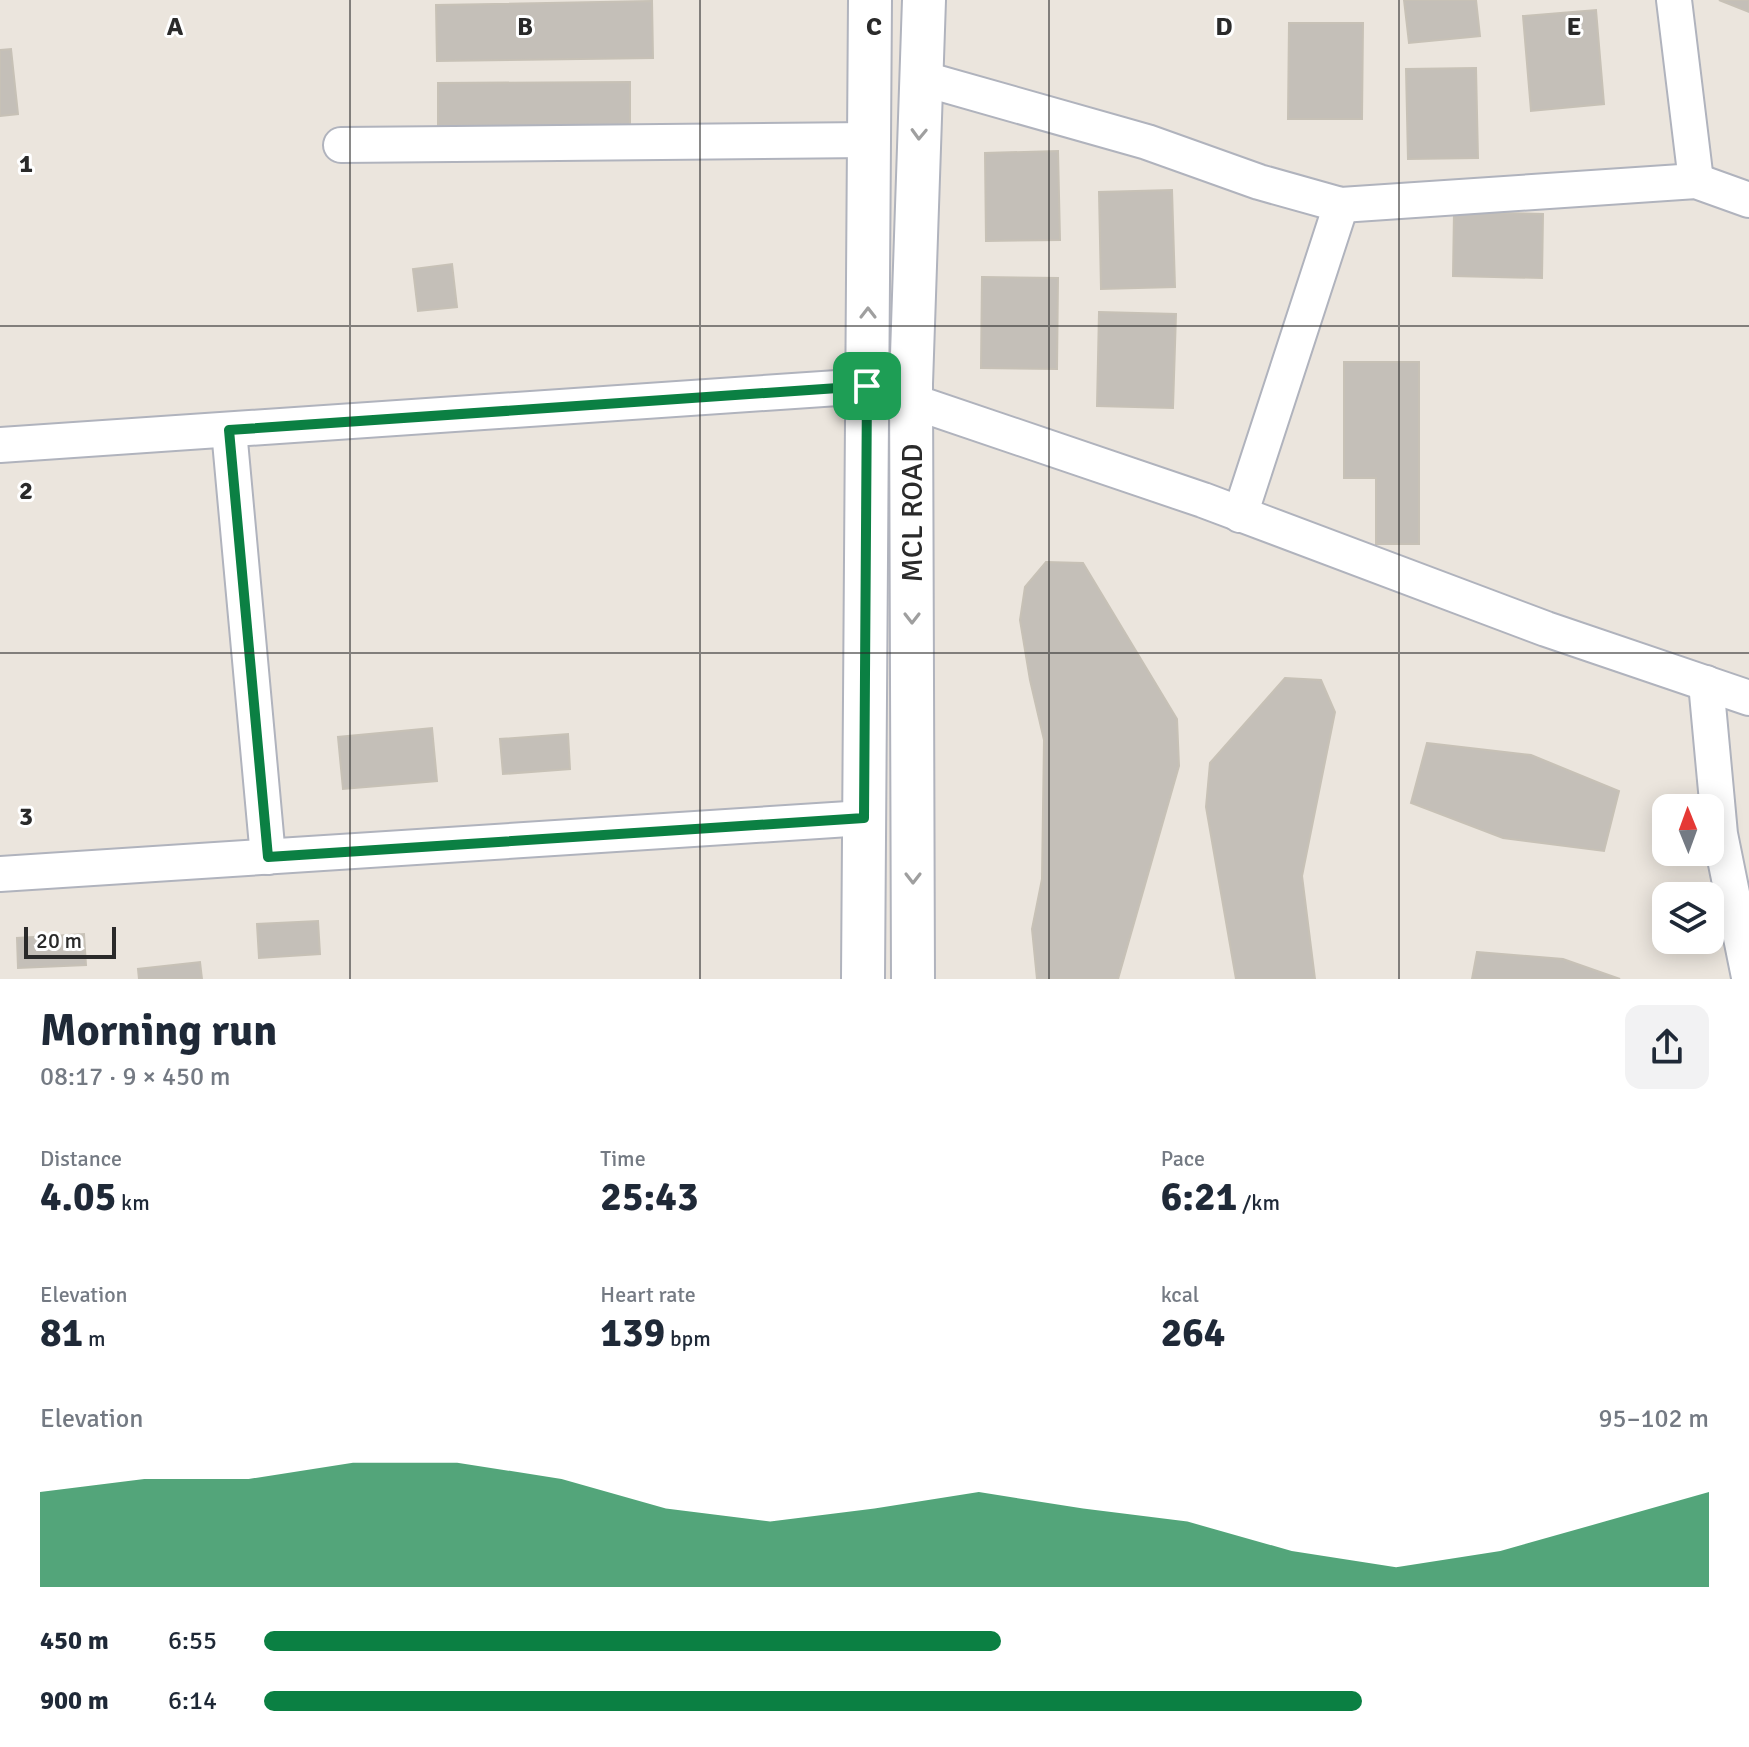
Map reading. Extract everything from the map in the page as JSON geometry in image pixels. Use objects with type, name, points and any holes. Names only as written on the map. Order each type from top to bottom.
[{"type":"street","name":"MCL ROAD","points":[[863,979],[870,0]]},
{"type":"street","name":"MCL ROAD","points":[[913,979],[911,401],[924,0]]},
{"type":"street","points":[[1674,0],[1696,181]]},
{"type":"street","points":[[921,78],[1147,142],[1259,182],[1341,205],[1696,181],[1749,200]]},
{"type":"street","points":[[341,145],[869,140]]},
{"type":"street","points":[[1240,515],[1341,205]]},
{"type":"street","points":[[0,445],[867,386],[1240,515],[1546,629],[1749,698]]},
{"type":"street","points":[[229,430],[268,857]]},
{"type":"street","points":[[1706,683],[1720,834],[1749,977]]},
{"type":"street","points":[[0,874],[864,818]]},
{"type":"building","points":[[1404,0],[1476,0],[1480,36],[1409,43]]},
{"type":"building","points":[[1719,0],[1749,0],[1749,12]]},
{"type":"building","points":[[652,1],[653,58],[437,61],[436,5]]},
{"type":"building","points":[[1596,10],[1604,104],[1531,111],[1523,16]]},
{"type":"building","points":[[1289,23],[1363,23],[1362,119],[1288,119]]},
{"type":"building","points":[[11,49],[18,114],[0,116],[0,50]]},
{"type":"building","points":[[1476,68],[1478,158],[1408,159],[1406,69]]},
{"type":"building","points":[[630,82],[630,125],[438,127],[438,83]]},
{"type":"building","points":[[1058,151],[1060,240],[986,241],[985,153]]},
{"type":"building","points":[[1172,190],[1175,287],[1101,289],[1099,192]]},
{"type":"building","points":[[1454,212],[1543,214],[1542,278],[1453,276]]},
{"type":"building","points":[[452,264],[457,307],[418,311],[413,269]]},
{"type":"building","points":[[982,277],[1058,278],[1057,369],[981,368]]},
{"type":"building","points":[[1099,312],[1176,314],[1173,408],[1097,406]]},
{"type":"building","points":[[1344,362],[1419,362],[1419,544],[1376,544],[1376,478],[1344,478]]},
{"type":"building","points":[[1046,562],[1083,563],[1177,719],[1179,766],[1118,979],[1037,979],[1032,929],[1042,879],[1044,740],[1020,620],[1025,587]]},
{"type":"building","points":[[1285,678],[1321,680],[1335,712],[1302,876],[1315,979],[1236,979],[1206,807],[1210,763]]},
{"type":"building","points":[[432,728],[437,781],[343,789],[338,737]]},
{"type":"building","points":[[568,734],[570,769],[503,774],[500,739]]},
{"type":"building","points":[[1427,743],[1531,755],[1619,791],[1604,851],[1503,838],[1411,803]]},
{"type":"building","points":[[318,921],[320,954],[259,958],[257,924]]},
{"type":"building","points":[[84,934],[86,965],[18,968],[17,938]]},
{"type":"building","points":[[1477,952],[1563,959],[1620,979],[1472,979]]},
{"type":"building","points":[[200,962],[202,979],[139,979],[138,969]]},
{"type":"route","points":[[867,386],[864,818],[268,857],[229,430],[867,386]]}]
